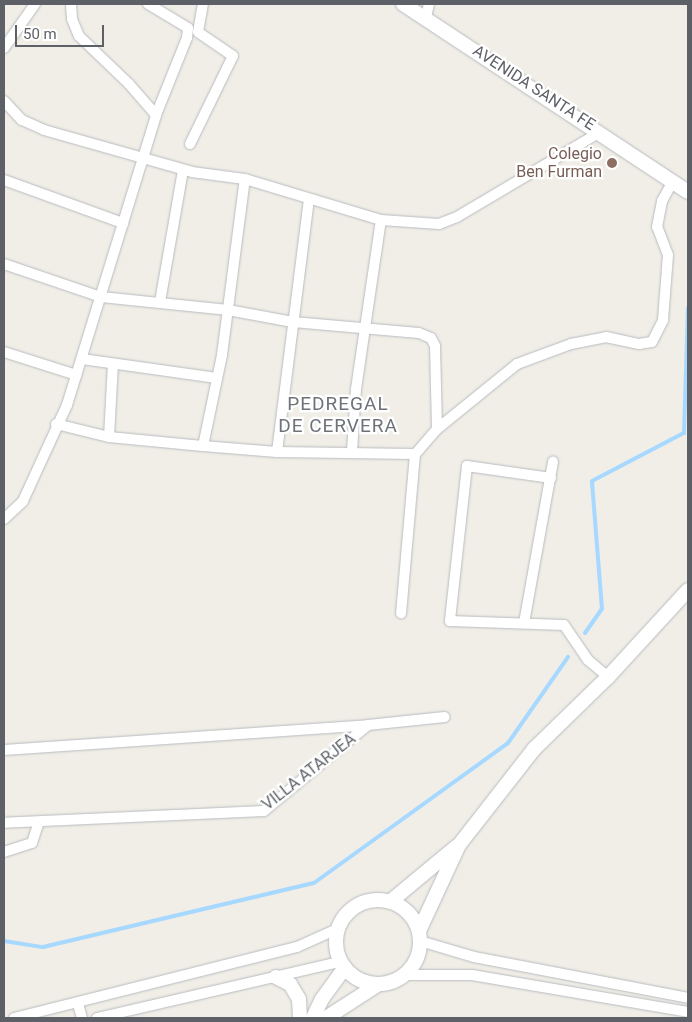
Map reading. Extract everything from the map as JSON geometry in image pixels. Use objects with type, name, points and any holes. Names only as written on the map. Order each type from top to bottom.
[{"type":"street","points":[[4,48],[36,4]]},
{"type":"street","points":[[71,4],[72,19],[79,36],[129,84],[156,115]]},
{"type":"street","points":[[4,519],[23,501],[56,424],[67,406],[156,115],[187,38],[188,28],[148,4]]},
{"type":"street","points":[[190,144],[233,56],[198,32],[203,4]]},
{"type":"street","name":"AVENIDA SANTA FE","points":[[403,4],[428,10],[688,192]]},
{"type":"street","points":[[4,101],[22,120],[44,130],[183,170],[245,179],[309,200],[382,220],[439,224],[457,217],[600,132]]},
{"type":"street","points":[[160,302],[183,170]]},
{"type":"street","points":[[203,446],[228,310],[245,179]]},
{"type":"street","points":[[4,180],[123,223]]},
{"type":"street","points":[[401,613],[415,454],[437,429],[517,364],[572,344],[606,337],[639,344],[652,342],[663,320],[668,255],[657,227],[662,201],[673,181]]},
{"type":"street","points":[[277,452],[309,200]]},
{"type":"street","points":[[56,424],[109,437],[277,452],[348,454],[352,450],[364,328],[382,220]]},
{"type":"street","points":[[4,264],[100,298],[160,302],[228,310],[293,322],[419,333],[431,338],[435,346],[437,429]]},
{"type":"street","points":[[4,352],[76,375]]},
{"type":"street","points":[[82,359],[217,378]]},
{"type":"street","points":[[109,437],[113,364]]},
{"type":"street","points":[[352,450],[415,454]]},
{"type":"street","points":[[524,623],[553,462]]},
{"type":"street","points":[[551,478],[467,466],[450,621],[564,624],[588,660],[608,677]]},
{"type":"street","points":[[14,1018],[36,1016],[297,947],[337,929],[353,908],[364,902],[391,901],[459,845],[534,749],[608,677],[688,590]]},
{"type":"street","points":[[368,725],[446,717]]},
{"type":"street","name":"VILLA ATARJEA","points":[[4,750],[368,725]]},
{"type":"street","name":"VILLA ATARJEA","points":[[4,823],[264,811],[368,725]]},
{"type":"street","points":[[4,852],[32,843],[38,822]]},
{"type":"street","points":[[404,975],[413,966],[419,936],[459,845]]},
{"type":"street","points":[[391,901],[411,917],[419,936],[474,957],[688,998]]},
{"type":"street","points":[[337,929],[336,952],[342,966],[366,983],[379,984]]},
{"type":"street","points":[[97,1018],[276,977],[342,966]]},
{"type":"street","points":[[313,1018],[342,966]]},
{"type":"street","points":[[326,1018],[379,984],[404,975],[472,975],[688,1012]]},
{"type":"street","points":[[276,977],[290,984],[299,999],[300,1018]]},
{"type":"street","points":[[78,1004],[82,1018]]},
{"type":"waterway","points":[[585,633],[602,609],[592,481],[684,433],[688,308]]},
{"type":"waterway","points":[[4,941],[43,947],[314,883],[508,743],[568,657]]},
{"type":"place","name":"Colegio Ben Furman","points":[[612,163]]},
{"type":"district","name":"PEDREGAL DE CERVERA","points":[[338,415]]}]
